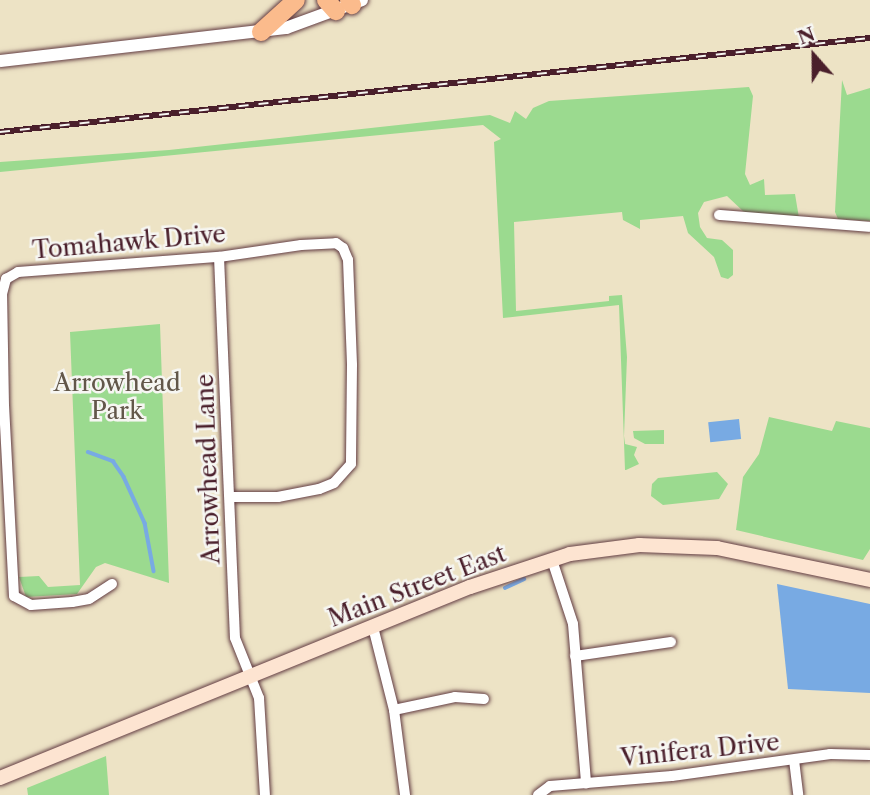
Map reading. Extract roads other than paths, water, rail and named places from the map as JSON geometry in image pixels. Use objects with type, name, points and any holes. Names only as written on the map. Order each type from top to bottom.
[{"type":"highway","points":[[261,32],[296,0]]},
{"type":"main road","name":"Main Street East","points":[[0,778],[373,626],[552,560],[598,550],[669,544],[717,548],[870,579]]},
{"type":"street","points":[[0,61],[261,32],[298,25],[345,3]]},
{"type":"street","points":[[719,215],[870,227]]},
{"type":"street","name":"Tomahawk Drive","points":[[112,584],[89,599],[72,602],[31,605],[14,596],[2,406],[2,294],[6,279],[18,272],[219,257],[301,245],[336,243],[343,248],[348,260],[352,365],[351,464],[334,484],[319,489],[278,497],[230,497]]},
{"type":"street","name":"Arrowhead Lane","points":[[219,257],[235,638],[259,698],[265,795]]},
{"type":"street","points":[[552,560],[569,606],[586,783]]},
{"type":"street","points":[[373,626],[394,710],[405,795]]},
{"type":"street","points":[[575,656],[671,642]]},
{"type":"street","points":[[394,710],[455,697],[484,699]]},
{"type":"street","name":"Vinifera Drive","points":[[538,795],[550,786],[830,754],[870,755]]},
{"type":"street","points":[[794,760],[798,795]]},
{"type":"water","points":[[739,419],[741,439],[710,442],[708,422]]},
{"type":"water","points":[[777,584],[870,604],[870,693],[788,689]]},
{"type":"waterway","points":[[88,452],[113,461],[124,477],[145,523],[154,571]]},
{"type":"waterway","points":[[505,588],[524,579]]},
{"type":"railway","points":[[0,132],[870,38]]},
{"type":"park label","name":"Arrowhead Park","points":[[117,397]]}]
